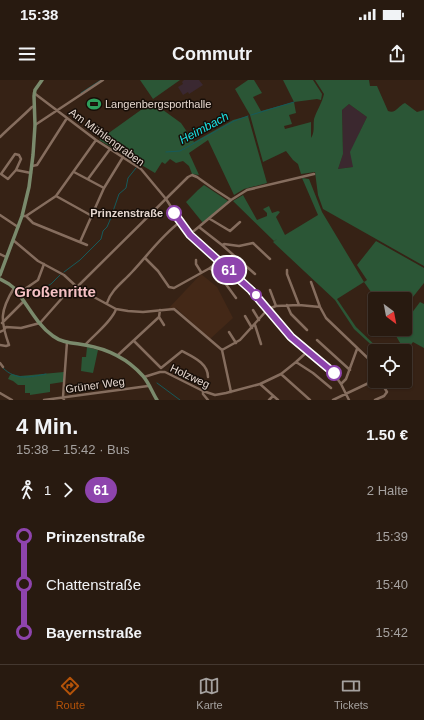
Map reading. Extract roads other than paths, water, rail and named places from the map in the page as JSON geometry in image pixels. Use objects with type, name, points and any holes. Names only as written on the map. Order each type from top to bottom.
[{"type":"street","points":[[0,275],[18,227],[24,216],[32,166],[35,124],[34,92],[42,80]]},
{"type":"street","points":[[35,124],[103,80]]},
{"type":"street","name":"Am Mühlengraben","points":[[34,92],[96,140],[141,169],[166,199],[190,235],[251,290],[291,337],[332,371],[349,400]]},
{"type":"street","points":[[0,137],[34,106]]},
{"type":"street","points":[[32,166],[37,165],[67,118]]},
{"type":"street","points":[[24,216],[56,196],[96,140]]},
{"type":"street","points":[[88,180],[110,149]]},
{"type":"street","points":[[15,154],[19,155],[21,159],[16,170],[8,179],[0,173],[15,154]]},
{"type":"street","points":[[80,242],[104,188],[123,157]]},
{"type":"street","points":[[16,170],[31,173]]},
{"type":"street","points":[[74,172],[104,188]]},
{"type":"street","points":[[190,235],[231,200],[247,190],[314,174]]},
{"type":"street","points":[[0,332],[6,327],[21,328],[40,323],[63,297],[77,287],[188,177],[192,175],[197,177],[231,200]]},
{"type":"street","points":[[56,196],[92,216]]},
{"type":"street","points":[[0,215],[18,227]]},
{"type":"street","points":[[24,216],[33,223],[87,245]]},
{"type":"street","points":[[210,218],[230,230],[240,222]]},
{"type":"street","points":[[106,303],[117,287],[168,231],[180,222]]},
{"type":"street","points":[[199,228],[222,245],[255,274]]},
{"type":"street","points":[[14,240],[33,258],[64,275],[77,287],[116,309],[128,311],[174,309],[222,350],[231,392]]},
{"type":"street","points":[[222,245],[239,246],[253,243],[270,259]]},
{"type":"street","points":[[0,254],[6,257]]},
{"type":"street","points":[[145,258],[158,271],[169,287],[174,288],[210,268],[218,261]]},
{"type":"street","points":[[196,260],[196,264],[201,272]]},
{"type":"street","points":[[19,293],[38,280],[44,264]]},
{"type":"street","points":[[210,268],[225,283],[236,298]]},
{"type":"street","points":[[287,270],[287,274],[299,305]]},
{"type":"street","points":[[0,279],[19,293],[40,323],[52,336],[67,342],[85,345],[118,355],[130,363],[144,377],[157,400]]},
{"type":"street","points":[[312,282],[320,307],[326,318],[368,359]]},
{"type":"street","points":[[0,345],[9,345],[2,323],[2,313],[6,301],[14,288]]},
{"type":"street","points":[[270,290],[276,306]]},
{"type":"street","points":[[2,323],[24,301]]},
{"type":"street","points":[[287,305],[291,314],[307,330]]},
{"type":"street","points":[[222,350],[240,340],[268,309],[276,306],[287,305],[320,307]]},
{"type":"street","points":[[85,345],[110,320],[116,309]]},
{"type":"street","points":[[118,355],[159,317],[160,310]]},
{"type":"street","points":[[253,310],[259,320]]},
{"type":"street","points":[[245,316],[252,328]]},
{"type":"street","points":[[159,317],[164,325]]},
{"type":"street","points":[[255,325],[261,344]]},
{"type":"street","points":[[229,332],[236,343]]},
{"type":"street","points":[[317,340],[350,370]]},
{"type":"street","points":[[134,341],[161,368]]},
{"type":"street","points":[[64,399],[67,342]]},
{"type":"street","points":[[341,384],[345,381],[357,349]]},
{"type":"street","points":[[160,372],[161,368],[182,351],[200,361],[208,374],[208,377]]},
{"type":"street","name":"Holzweg","points":[[144,377],[165,372],[203,391],[218,395],[260,384],[281,374],[308,351]]},
{"type":"street","points":[[296,362],[314,373],[331,388]]},
{"type":"street","points":[[0,363],[3,367]]},
{"type":"street","points":[[281,374],[310,400]]},
{"type":"street","points":[[260,384],[278,400]]},
{"type":"street","points":[[333,400],[368,384]]},
{"type":"street","name":"Grüner Weg","points":[[44,400],[64,399],[148,386]]},
{"type":"street","points":[[375,400],[385,395],[386,392],[384,388]]},
{"type":"street","points":[[203,391],[203,394],[208,400]]},
{"type":"street","points":[[0,393],[12,400]]},
{"type":"street","points":[[269,400],[273,396]]},
{"type":"waterway","points":[[81,93],[101,80]]},
{"type":"waterway","name":"Heimbach","points":[[251,115],[294,102]]},
{"type":"waterway","name":"Heimbach","points":[[166,152],[180,151],[234,121],[248,116]]},
{"type":"waterway","name":"Heimbach","points":[[64,272],[80,260],[101,239],[103,231],[107,227],[110,220],[119,194],[126,188],[128,178],[136,168]]},
{"type":"waterway","name":"Heimbach","points":[[38,291],[51,284],[60,275]]},
{"type":"waterway","points":[[3,368],[13,375],[23,377],[46,374]]},
{"type":"waterway","points":[[157,383],[180,400]]},
{"type":"place","name":"Langenbergsporthalle","points":[[94,104]]},
{"type":"place","name":"Prinzenstraße","points":[[174,213]]},
{"type":"district","name":"Großenritte","points":[[55,292]]}]
